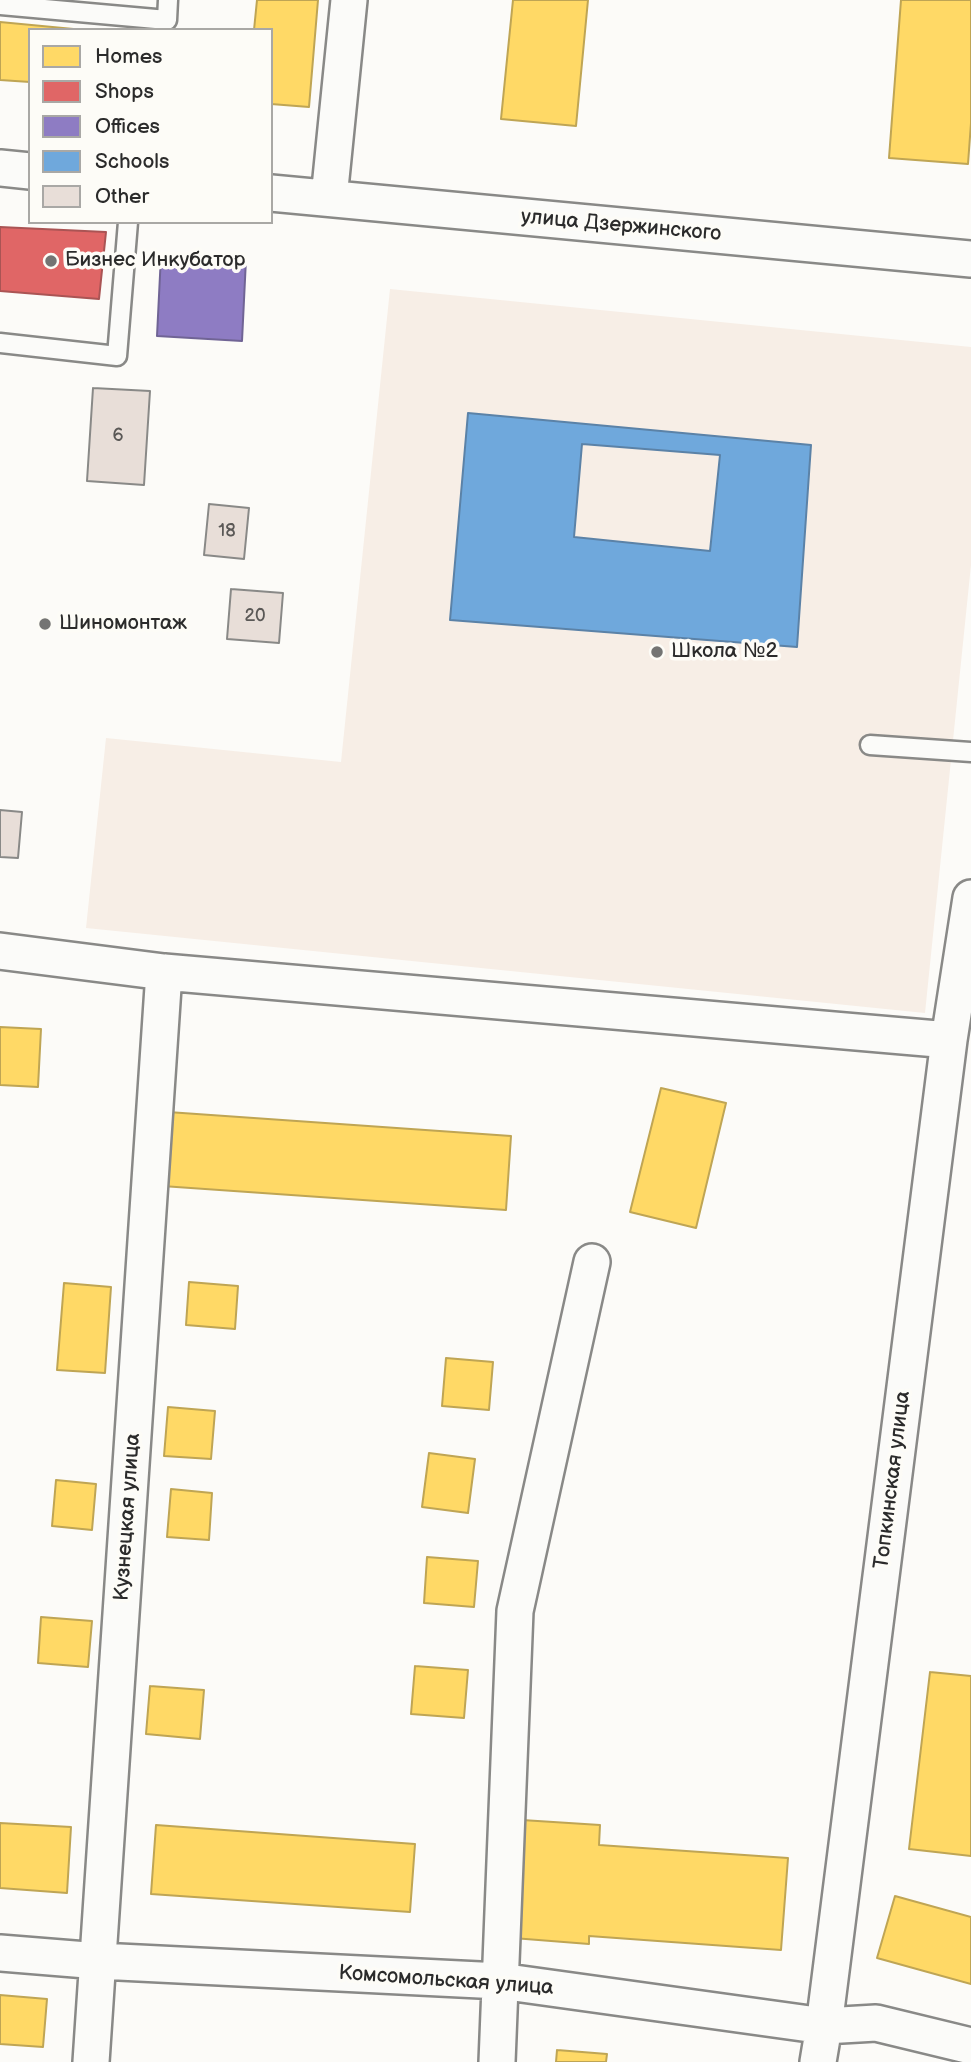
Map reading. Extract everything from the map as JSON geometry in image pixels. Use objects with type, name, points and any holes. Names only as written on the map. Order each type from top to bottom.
[{"type":"street","points":[[329,198],[349,0]]},
{"type":"street","points":[[0,168],[28,171]]},
{"type":"street","name":"улица Дзержинского","points":[[273,193],[971,259]]},
{"type":"street","name":"Топкинская улица","points":[[818,2062],[949,1040],[971,899]]},
{"type":"street","points":[[0,951],[164,972],[949,1040]]},
{"type":"street","name":"Кузнецкая улица","points":[[91,2062],[164,972]]},
{"type":"street","points":[[497,2062],[515,1611],[592,1262]]},
{"type":"street","name":"Комсомольская улица","points":[[0,1953],[99,1961],[500,1982],[824,2026],[876,2023],[971,2046]]},
{"type":"lane","points":[[0,5],[167,20],[168,0]]},
{"type":"lane","points":[[0,343],[117,356],[128,224]]},
{"type":"lane","points":[[870,744],[971,752]]},
{"type":"shaded area","name":"Школа №2","points":[[390,289],[971,347],[971,565],[925,1013],[86,928],[106,738],[341,762]]},
{"type":"building: Homes","points":[[257,0],[318,0],[309,107],[273,104],[273,28],[254,28]]},
{"type":"building: Homes","points":[[513,0],[588,0],[576,126],[501,119]]},
{"type":"building: Homes","points":[[901,0],[971,0],[971,123],[968,164],[889,158]]},
{"type":"building: Homes","points":[[0,22],[63,28],[28,28],[28,82],[0,80]]},
{"type":"building: Homes","points":[[0,1027],[41,1029],[38,1087],[0,1085]]},
{"type":"building: Homes","points":[[661,1088],[726,1103],[696,1228],[630,1212]]},
{"type":"building: Homes","points":[[168,1112],[511,1136],[506,1210],[162,1186]]},
{"type":"building: Homes","points":[[189,1282],[238,1286],[235,1329],[186,1325]]},
{"type":"building: Homes","points":[[64,1283],[111,1287],[105,1373],[57,1370]]},
{"type":"building: Homes","points":[[446,1358],[493,1362],[489,1410],[442,1406]]},
{"type":"building: Homes","points":[[168,1407],[215,1411],[211,1459],[164,1456]]},
{"type":"building: Homes","points":[[429,1453],[475,1459],[468,1513],[422,1507]]},
{"type":"building: Homes","points":[[56,1480],[96,1484],[92,1530],[52,1526]]},
{"type":"building: Homes","points":[[171,1489],[212,1493],[209,1540],[167,1537]]},
{"type":"building: Homes","points":[[427,1557],[478,1561],[474,1607],[424,1603]]},
{"type":"building: Homes","points":[[41,1617],[92,1621],[88,1667],[38,1663]]},
{"type":"building: Homes","points":[[415,1666],[468,1670],[464,1718],[411,1714]]},
{"type":"building: Homes","points":[[930,1672],[971,1676],[971,1856],[909,1849]]},
{"type":"building: Homes","points":[[150,1686],[204,1690],[200,1739],[146,1734]]},
{"type":"building: Homes","points":[[522,1820],[600,1825],[599,1845],[788,1858],[781,1950],[589,1936],[589,1944],[513,1938]]},
{"type":"building: Homes","points":[[0,1823],[71,1827],[67,1893],[0,1888]]},
{"type":"building: Homes","points":[[156,1825],[415,1844],[410,1912],[151,1894]]},
{"type":"building: Homes","points":[[895,1896],[971,1917],[971,1984],[877,1958]]},
{"type":"building: Homes","points":[[0,1995],[47,1999],[43,2047],[0,2044]]},
{"type":"building: Homes","points":[[557,2050],[607,2054],[606,2062],[556,2062]]},
{"type":"building: Shops","name":"Бизнес Инкубатор","points":[[0,227],[106,232],[99,299],[0,291]]},
{"type":"building: Offices","points":[[161,255],[246,259],[242,341],[157,336]]},
{"type":"building: Schools","points":[[468,413],[811,445],[797,647],[450,620]],"holes":[[[582,444],[720,455],[710,551],[574,537]]]},
{"type":"building: Other","points":[[93,388],[150,391],[144,485],[87,481]]},
{"type":"building: Other","points":[[209,504],[249,508],[244,559],[204,555]]},
{"type":"building: Other","points":[[231,589],[283,593],[279,643],[227,639]]},
{"type":"building: Other","points":[[0,810],[22,812],[18,858],[0,857]]},
{"type":"place","name":"Бизнес Инкубатор","points":[[51,261]]},
{"type":"place","name":"Шиномонтаж","points":[[45,624]]},
{"type":"place","name":"Школа №2","points":[[657,652]]}]
